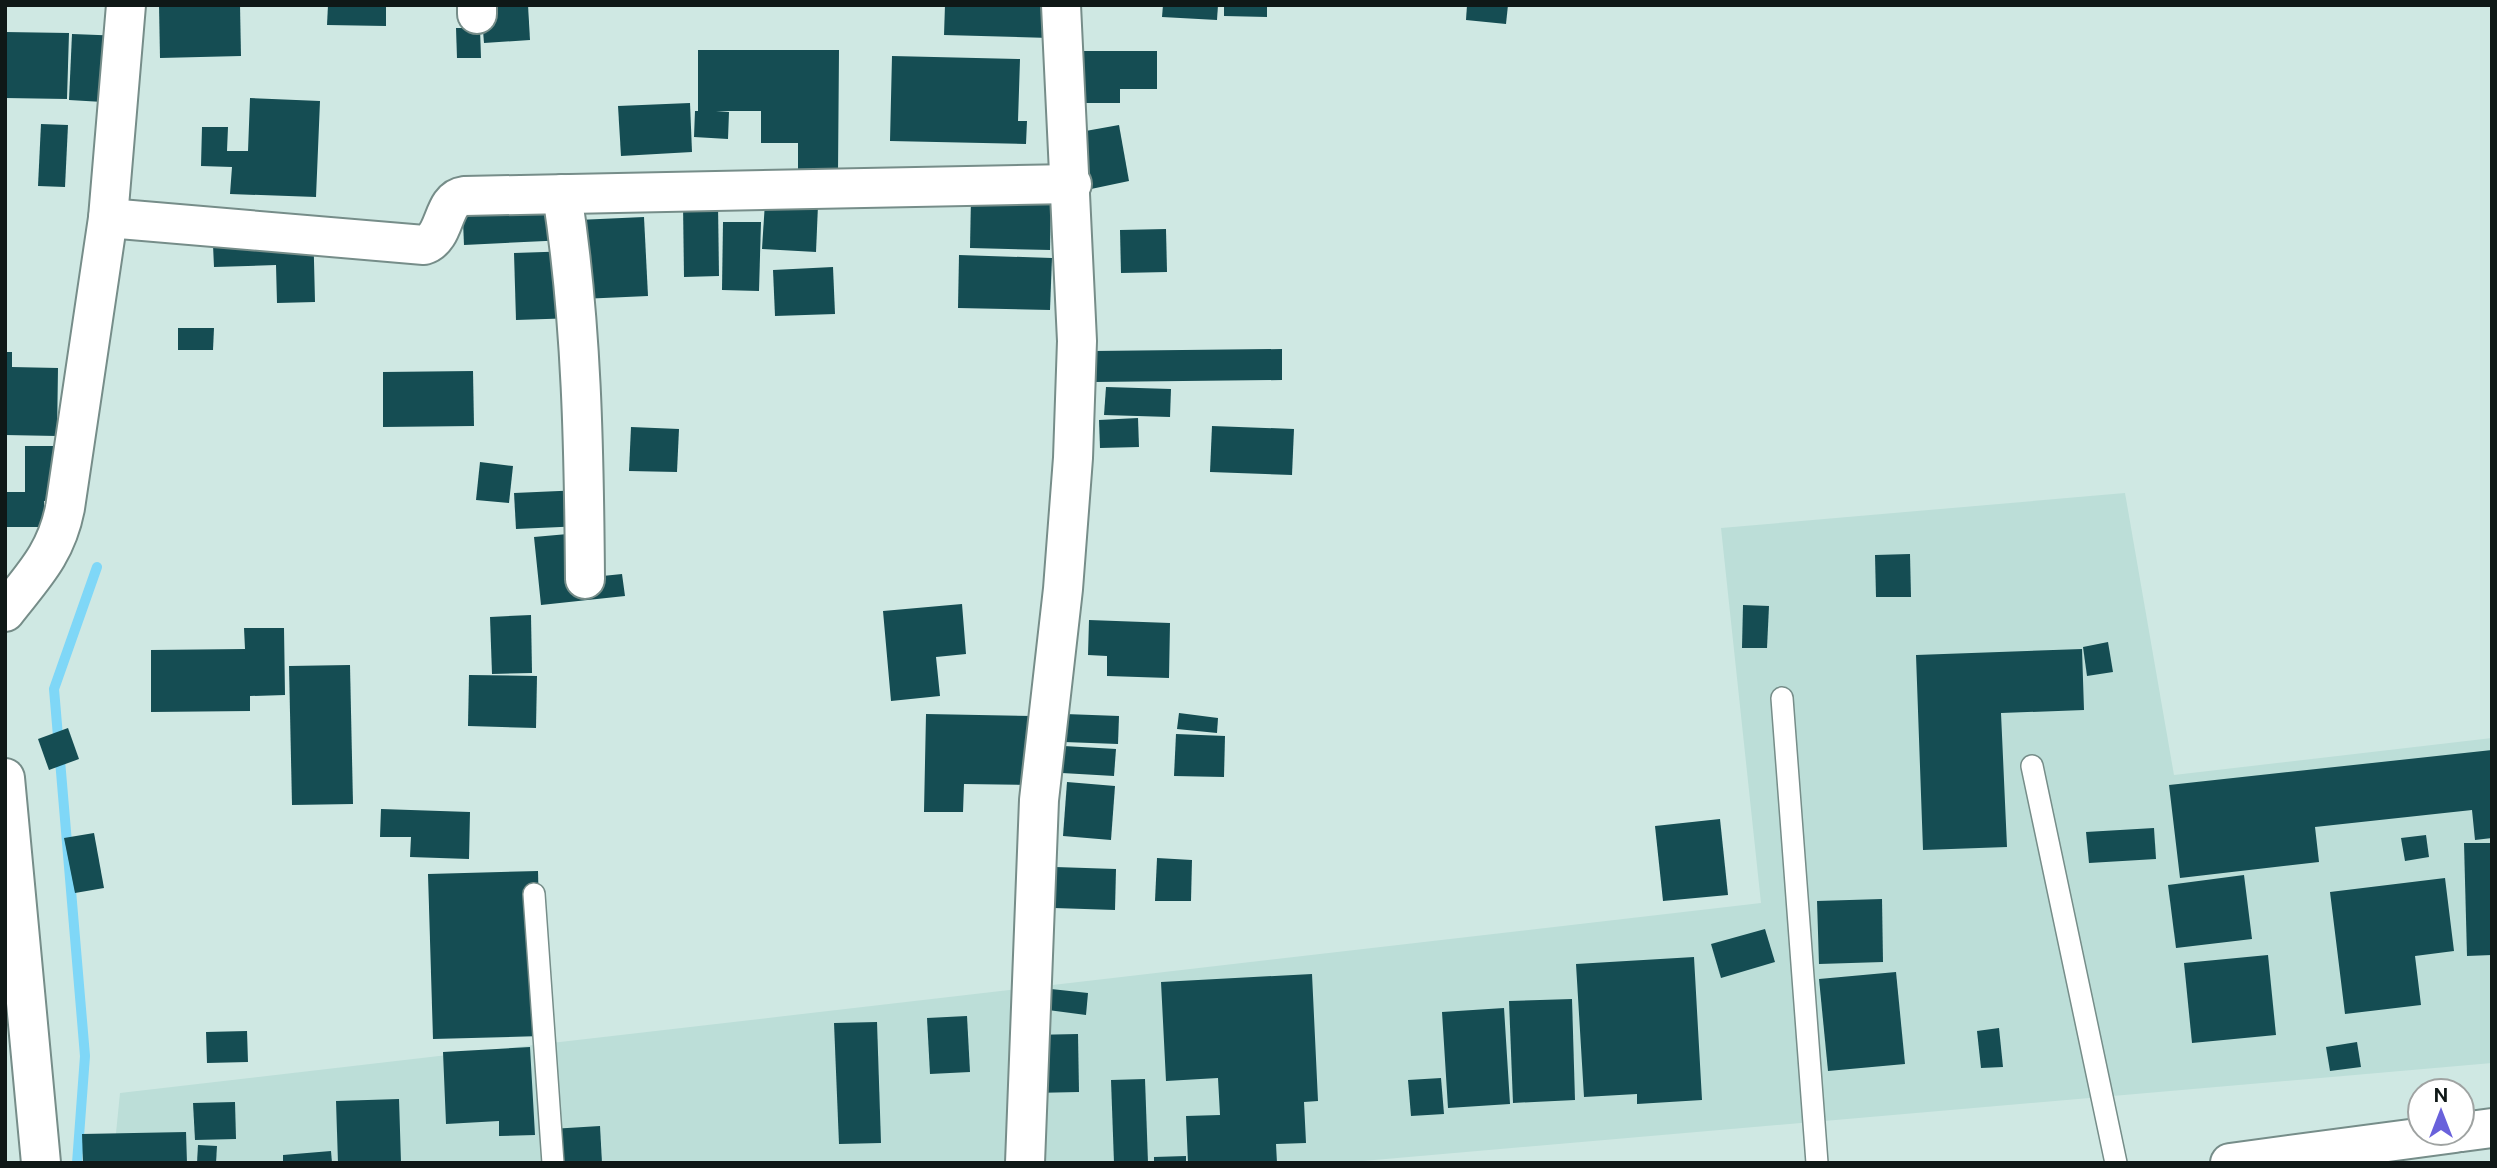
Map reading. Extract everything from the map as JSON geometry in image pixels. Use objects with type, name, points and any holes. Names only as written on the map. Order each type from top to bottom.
[{"type":"street","points":[[5,612],[49,556],[60,536],[108,218],[126,5]]},
{"type":"street","points":[[1025,1163],[1038,800],[1063,589],[1073,458],[1077,341],[1072,184],[1061,5]]},
{"type":"street","points":[[108,218],[424,245],[436,238],[458,197],[1072,184]]},
{"type":"street","points":[[562,194],[572,258],[583,395],[585,579]]},
{"type":"street","points":[[5,778],[41,1163]]},
{"type":"street","points":[[2230,1163],[2406,1140]]},
{"type":"lane","points":[[1782,698],[1817,1163]]},
{"type":"lane","points":[[2032,766],[2116,1163]]},
{"type":"lane","points":[[534,894],[553,1163]]},
{"type":"shaded area","points":[[2125,493],[2174,775],[2492,738],[2492,1063],[1340,1163],[113,1163],[120,1093],[1761,903],[1721,528]]},
{"type":"building","points":[[159,5],[240,5],[241,56],[160,58]]},
{"type":"building","points":[[328,5],[386,5],[386,26],[327,25]]},
{"type":"building","points":[[481,5],[528,5],[530,40],[484,43]]},
{"type":"building","points":[[945,5],[1051,5],[1050,38],[944,35]]},
{"type":"building","points":[[1163,5],[1218,5],[1217,20],[1162,17]]},
{"type":"building","points":[[1224,5],[1267,5],[1267,17],[1224,16]]},
{"type":"building","points":[[1467,5],[1508,5],[1506,24],[1466,20]]},
{"type":"building","points":[[456,28],[480,28],[481,58],[457,58]]},
{"type":"building","points":[[5,32],[69,33],[67,99],[5,98]]},
{"type":"building","points":[[72,34],[124,36],[120,103],[69,100]]},
{"type":"building","points":[[698,50],[839,50],[838,172],[798,172],[798,143],[761,143],[761,111],[716,111],[729,112],[728,139],[694,137],[695,111],[698,111]]},
{"type":"building","points":[[1083,51],[1157,51],[1157,89],[1120,89],[1120,103],[1083,103]]},
{"type":"building","points":[[892,56],[1020,59],[1018,121],[1027,121],[1026,144],[890,141]]},
{"type":"building","points":[[250,98],[320,101],[316,197],[230,194],[232,167],[201,166],[202,127],[228,127],[227,151],[248,151]]},
{"type":"building","points":[[690,103],[692,152],[621,156],[618,106]]},
{"type":"building","points":[[41,124],[68,125],[65,187],[38,186]]},
{"type":"building","points":[[1119,125],[1129,181],[1091,189],[1080,132]]},
{"type":"building","points":[[462,197],[566,216],[567,240],[464,245]]},
{"type":"building","points":[[971,197],[1051,199],[1050,250],[970,248]]},
{"type":"building","points":[[765,202],[818,205],[816,252],[762,249]]},
{"type":"building","points":[[683,204],[718,204],[719,276],[684,277]]},
{"type":"building","points":[[644,217],[648,296],[581,299],[578,220]]},
{"type":"building","points":[[313,220],[315,302],[277,303],[276,265],[214,267],[212,223]]},
{"type":"building","points":[[723,222],[761,222],[759,291],[722,290]]},
{"type":"building","points":[[1166,229],[1167,272],[1121,273],[1120,230]]},
{"type":"building","points":[[574,251],[576,318],[516,320],[514,253]]},
{"type":"building","points":[[959,255],[1052,258],[1050,310],[958,308]]},
{"type":"building","points":[[833,267],[835,314],[775,316],[773,270]]},
{"type":"building","points":[[178,328],[214,328],[213,350],[178,350]]},
{"type":"building","points":[[1282,349],[1282,380],[1094,382],[1093,351]]},
{"type":"building","points":[[5,352],[12,352],[12,367],[58,368],[57,436],[5,435]]},
{"type":"building","points":[[473,371],[474,426],[383,427],[383,372]]},
{"type":"building","points":[[1106,387],[1171,389],[1170,417],[1104,415]]},
{"type":"building","points":[[1138,418],[1139,447],[1100,448],[1099,420]]},
{"type":"building","points":[[1212,426],[1294,429],[1292,475],[1210,472]]},
{"type":"building","points":[[631,427],[679,429],[677,472],[629,471]]},
{"type":"building","points":[[25,446],[57,446],[57,501],[44,501],[44,527],[5,527],[5,492],[25,492]]},
{"type":"building","points":[[480,462],[513,466],[509,503],[476,500]]},
{"type":"building","points":[[582,490],[583,526],[516,529],[514,493]]},
{"type":"building","points":[[579,533],[583,578],[622,574],[625,596],[541,605],[534,537]]},
{"type":"building","points":[[1910,554],[1911,597],[1876,597],[1875,555]]},
{"type":"building","points":[[962,604],[966,654],[936,657],[940,696],[891,701],[883,611]]},
{"type":"building","points":[[1743,605],[1769,606],[1767,648],[1742,648]]},
{"type":"building","points":[[531,615],[532,673],[492,674],[490,617]]},
{"type":"building","points":[[1089,620],[1170,623],[1169,678],[1107,676],[1107,656],[1088,655]]},
{"type":"building","points":[[244,628],[284,628],[285,695],[250,696],[250,711],[151,712],[151,650],[245,649]]},
{"type":"building","points":[[2108,642],[2113,672],[2087,676],[2083,647]]},
{"type":"building","points":[[2082,649],[2084,710],[2001,713],[2007,847],[1923,850],[1916,655]]},
{"type":"building","points":[[350,665],[353,804],[292,805],[289,666]]},
{"type":"building","points":[[469,675],[537,676],[536,728],[468,726]]},
{"type":"building","points":[[1179,713],[1218,718],[1217,733],[1177,729]]},
{"type":"building","points":[[926,714],[1032,716],[1030,785],[964,784],[963,812],[924,812]]},
{"type":"building","points":[[1065,714],[1119,716],[1118,744],[1064,742]]},
{"type":"building","points":[[68,728],[79,759],[49,770],[38,739]]},
{"type":"building","points":[[1176,734],[1225,736],[1224,777],[1174,776]]},
{"type":"building","points":[[1064,746],[1116,749],[1114,776],[1062,773]]},
{"type":"building","points":[[2492,750],[2492,838],[2475,840],[2472,810],[2315,827],[2319,862],[2180,878],[2169,785]]},
{"type":"building","points":[[1067,782],[1115,786],[1111,840],[1063,836]]},
{"type":"building","points":[[381,809],[470,812],[469,859],[410,857],[411,837],[380,837]]},
{"type":"building","points":[[1720,819],[1728,895],[1663,901],[1655,826]]},
{"type":"building","points":[[2154,828],[2156,859],[2089,863],[2086,832]]},
{"type":"building","points":[[94,833],[104,888],[75,893],[64,838]]},
{"type":"building","points":[[2426,835],[2429,857],[2405,861],[2401,838]]},
{"type":"building","points":[[2464,843],[2492,843],[2492,955],[2467,956]]},
{"type":"building","points":[[1157,858],[1192,860],[1191,901],[1155,901]]},
{"type":"building","points":[[1055,867],[1116,869],[1115,910],[1054,908]]},
{"type":"building","points":[[538,871],[542,1036],[433,1039],[428,874]]},
{"type":"building","points":[[2244,875],[2252,939],[2176,948],[2168,885]]},
{"type":"building","points":[[2445,878],[2454,951],[2415,956],[2421,1005],[2345,1014],[2330,892]]},
{"type":"building","points":[[1882,899],[1883,962],[1819,964],[1817,901]]},
{"type":"building","points":[[1765,929],[1775,962],[1721,978],[1711,944]]},
{"type":"building","points":[[2268,955],[2276,1035],[2192,1043],[2184,963]]},
{"type":"building","points":[[1694,957],[1702,1100],[1637,1104],[1637,1094],[1584,1097],[1576,964]]},
{"type":"building","points":[[1896,972],[1905,1064],[1828,1071],[1819,979]]},
{"type":"building","points":[[1312,974],[1318,1101],[1304,1102],[1306,1143],[1276,1144],[1277,1163],[1188,1163],[1186,1116],[1220,1115],[1218,1078],[1166,1081],[1161,982]]},
{"type":"building","points":[[1051,989],[1088,993],[1086,1015],[1048,1010]]},
{"type":"building","points":[[1572,999],[1575,1100],[1513,1103],[1509,1001]]},
{"type":"building","points":[[1504,1008],[1510,1104],[1448,1108],[1442,1012]]},
{"type":"building","points":[[967,1016],[970,1072],[930,1074],[927,1018]]},
{"type":"building","points":[[877,1022],[881,1143],[839,1144],[834,1023]]},
{"type":"building","points":[[1999,1028],[2003,1067],[1981,1068],[1977,1031]]},
{"type":"building","points":[[247,1031],[248,1062],[207,1063],[206,1032]]},
{"type":"building","points":[[1078,1034],[1079,1092],[1032,1093],[1031,1035]]},
{"type":"building","points":[[2357,1042],[2361,1067],[2330,1071],[2326,1047]]},
{"type":"building","points":[[530,1047],[535,1135],[499,1136],[499,1121],[446,1124],[443,1052]]},
{"type":"building","points":[[1441,1078],[1444,1114],[1411,1116],[1408,1080]]},
{"type":"building","points":[[1145,1079],[1148,1163],[1114,1163],[1111,1080]]},
{"type":"building","points":[[399,1099],[401,1163],[338,1163],[336,1101]]},
{"type":"building","points":[[235,1102],[236,1139],[195,1140],[193,1103]]},
{"type":"building","points":[[600,1126],[602,1163],[553,1163],[551,1129]]},
{"type":"building","points":[[186,1132],[187,1163],[83,1163],[82,1134]]},
{"type":"building","points":[[198,1145],[217,1146],[216,1163],[197,1163]]},
{"type":"building","points":[[331,1151],[332,1163],[283,1163],[283,1155]]},
{"type":"building","points":[[1186,1156],[1186,1163],[1154,1163],[1154,1157]]},
{"type":"waterway","points":[[77,1163],[85,1056],[54,689],[97,567]]}]
